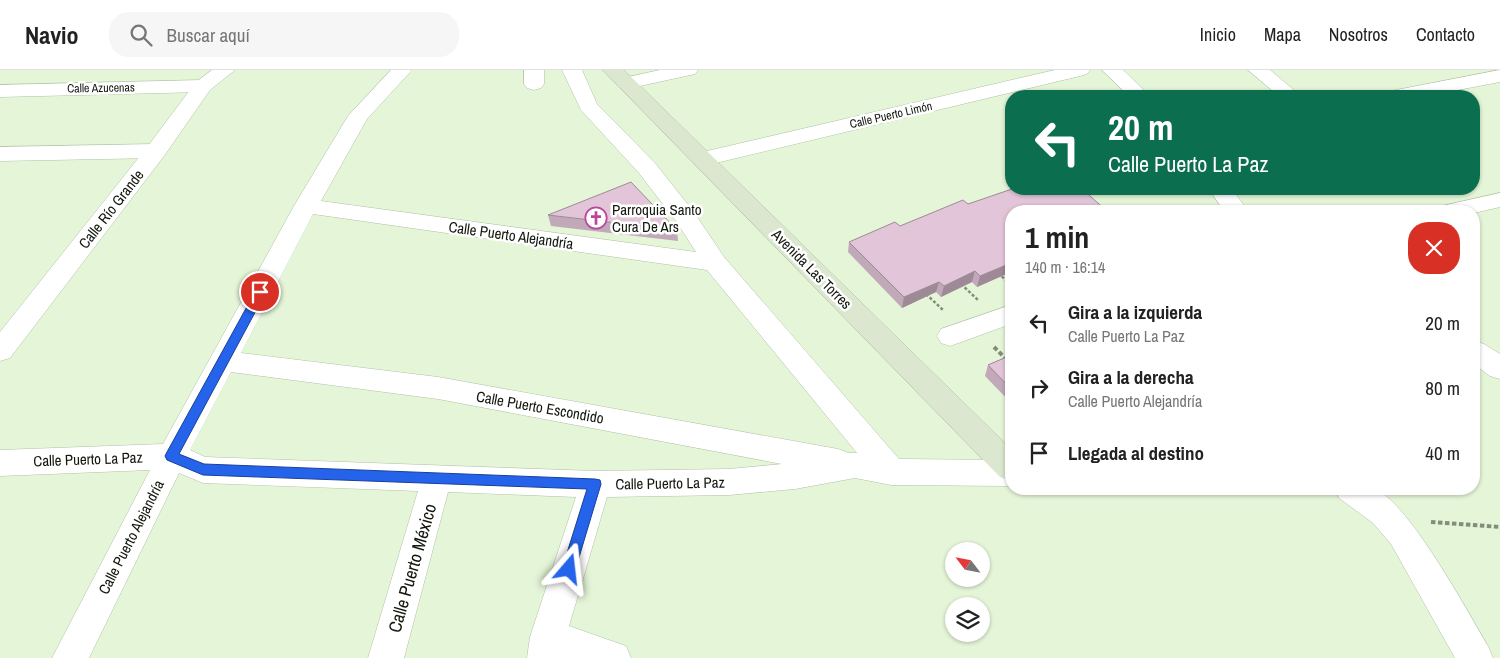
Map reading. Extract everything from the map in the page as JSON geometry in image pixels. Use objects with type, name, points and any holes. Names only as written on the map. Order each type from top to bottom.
[{"type":"main road","name":"Avenida Las Torres","points":[[620,76],[1005,462]]},
{"type":"street","name":"Calle Río Grande","points":[[0,350],[156,152],[202,86],[225,70]]},
{"type":"street","name":"Calle Puerto Alejandría","points":[[70,658],[172,456],[306,206],[358,116],[402,70]]},
{"type":"street","points":[[572,70],[588,106],[647,168],[685,216],[715,263],[891,472]]},
{"type":"street","points":[[620,76],[688,70]]},
{"type":"street","name":"Calle Puerto Limón","points":[[703,159],[1080,70]]},
{"type":"street","points":[[1112,70],[1134,90]]},
{"type":"street","points":[[1258,70],[1283,90]]},
{"type":"street","points":[[1427,90],[1500,76]]},
{"type":"street","name":"Calle Azucenas","points":[[0,91],[202,86]]},
{"type":"street","points":[[0,154],[156,152]]},
{"type":"street","points":[[1477,205],[1500,200]]},
{"type":"street","name":"Calle Puerto Alejandría","points":[[306,206],[715,263]]},
{"type":"street","points":[[958,334],[1005,316]]},
{"type":"street","points":[[1480,355],[1500,368]]},
{"type":"street","name":"Calle Puerto Escondido","points":[[223,361],[438,388],[855,465]]},
{"type":"street","name":"Calle Puerto La Paz","points":[[0,463],[172,456],[203,470],[595,484],[729,482],[795,476],[855,465],[891,472],[1005,473]]},
{"type":"street","name":"Calle Puerto México","points":[[386,658],[437,477]]},
{"type":"street","points":[[595,484],[547,648],[613,658]]},
{"type":"street","points":[[1358,495],[1384,513],[1402,534],[1475,658]]},
{"type":"path","points":[[997,272],[1005,279]]},
{"type":"path","points":[[956,280],[1005,316]]},
{"type":"path","points":[[923,290],[958,334]]},
{"type":"path","points":[[1402,534],[1433,521],[1500,527]]},
{"type":"building","points":[[631,182],[677,230],[548,215]]},
{"type":"building","points":[[1005,191],[1005,195],[1089,195],[1100,205],[1005,205],[1005,266],[980,276],[975,271],[944,286],[939,282],[904,297],[849,242],[895,222],[900,226],[963,200],[968,204]]},
{"type":"building","points":[[1005,358],[1005,383],[988,365]]},
{"type":"place","name":"Parroquia Santo Cura De Ars","points":[[596,218]]},
{"type":"route","points":[[260,292],[172,456],[203,470],[595,484],[569,569]]}]
